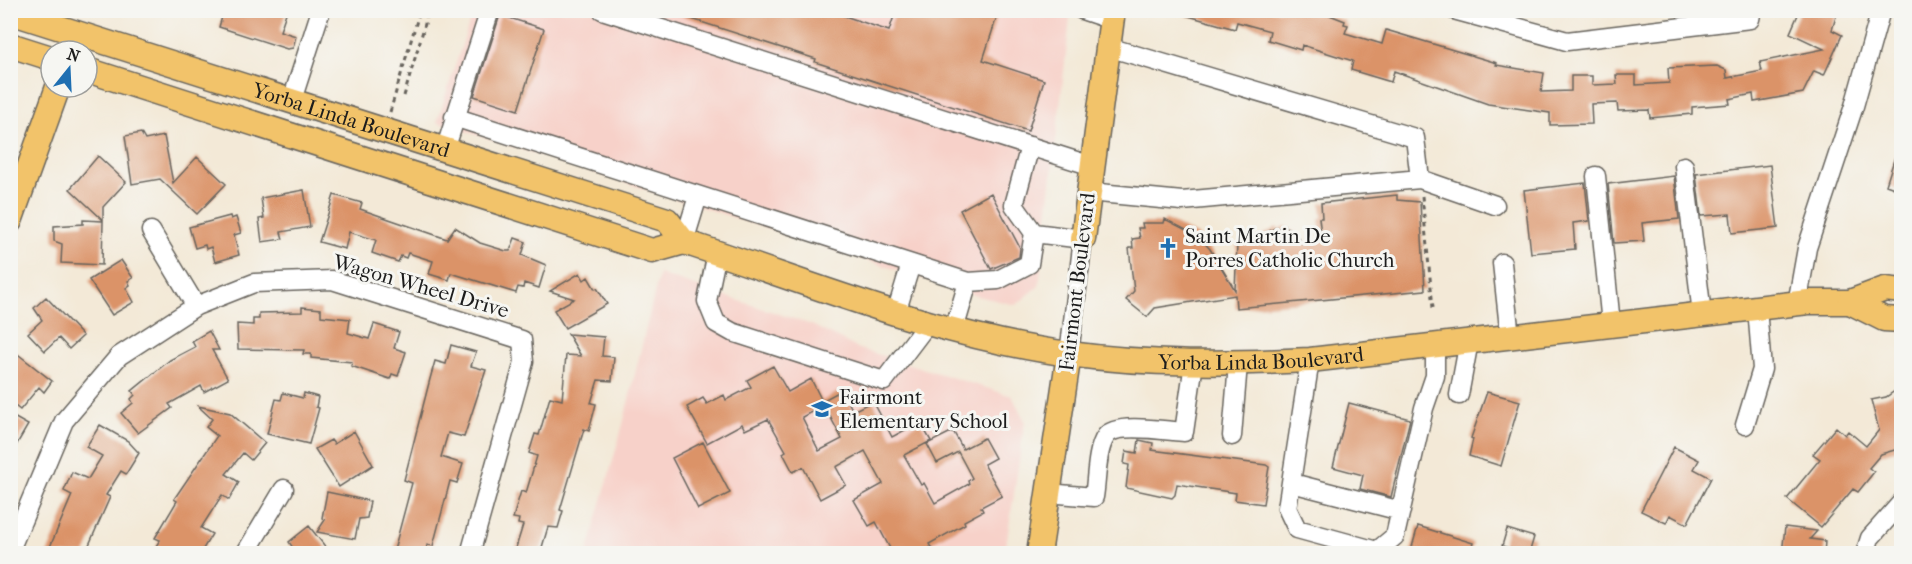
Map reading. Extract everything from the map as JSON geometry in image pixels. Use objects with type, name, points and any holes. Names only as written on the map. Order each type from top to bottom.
[{"type":"main road","name":"Yorba Linda Boulevard","points":[[10,12],[67,39]]},
{"type":"main road","name":"Fairmont Boulevard","points":[[1083,239],[1112,15]]},
{"type":"main road","points":[[10,45],[39,54]]},
{"type":"main road","name":"Yorba Linda Boulevard","points":[[99,49],[292,100],[666,220],[684,242],[896,313],[954,330],[1069,354],[1147,362],[1238,364],[1310,360],[1757,308],[1850,302],[1885,289],[1902,291]]},
{"type":"main road","name":"Yorba Linda Boulevard","points":[[99,74],[652,251],[684,242]]},
{"type":"main road","points":[[10,221],[54,99]]},
{"type":"main road","points":[[384,167],[389,132]]},
{"type":"main road","name":"Yorba Linda Boulevard","points":[[1850,302],[1884,319],[1902,320]]},
{"type":"main road","name":"Fairmont Boulevard","points":[[1039,554],[1069,354]]},
{"type":"street","points":[[292,100],[321,10]]},
{"type":"street","points":[[445,150],[490,10]]},
{"type":"street","points":[[602,10],[1092,166]]},
{"type":"street","points":[[1082,10],[1112,15]]},
{"type":"street","points":[[1454,10],[1567,41],[1751,15]]},
{"type":"street","points":[[1797,304],[1807,248],[1854,106],[1881,10]]},
{"type":"street","points":[[1108,47],[1415,138],[1420,179]]},
{"type":"street","points":[[454,117],[968,282],[998,280],[1029,264],[1034,233],[1014,205],[1030,146]]},
{"type":"street","points":[[1684,166],[1702,314]]},
{"type":"street","points":[[1596,176],[1611,324]]},
{"type":"street","points":[[1089,192],[1182,201],[1420,179],[1495,205]]},
{"type":"street","points":[[684,242],[698,196]]},
{"type":"street","points":[[151,231],[196,306]]},
{"type":"street","points":[[1034,233],[1083,239]]},
{"type":"street","name":"Fairmont Boulevard","points":[[1069,354],[1083,239]]},
{"type":"street","points":[[717,253],[707,302],[716,323],[732,332],[884,381],[928,323]]},
{"type":"street","points":[[1502,263],[1510,337]]},
{"type":"street","points":[[896,313],[911,264]]},
{"type":"street","name":"Wagon Wheel Drive","points":[[10,550],[18,507],[64,421],[119,356],[196,306],[254,283],[332,280],[522,340],[524,362],[470,554]]},
{"type":"street","points":[[954,330],[968,282]]},
{"type":"street","points":[[1745,425],[1762,369],[1757,308]]},
{"type":"street","points":[[1459,395],[1469,341]]},
{"type":"street","points":[[1310,360],[1287,508],[1297,529],[1377,551],[1395,536],[1424,408],[1435,376],[1435,344]]},
{"type":"street","points":[[1048,493],[1094,496],[1102,444],[1107,435],[1116,428],[1184,432],[1194,363]]},
{"type":"street","points":[[1232,436],[1238,364]]},
{"type":"street","points":[[1292,483],[1401,511]]},
{"type":"street","points":[[245,554],[284,489]]},
{"type":"street","points":[[1865,554],[1870,538],[1902,502]]},
{"type":"path","points":[[389,132],[420,10]]},
{"type":"path","points":[[404,96],[429,10]]},
{"type":"path","points":[[1420,179],[1433,308]]},
{"type":"shaded area","points":[[473,11],[1071,11],[1039,286],[1016,305],[978,296],[437,122]]},
{"type":"shaded area","name":"Fairmont Elementary School","points":[[659,274],[812,325],[857,348],[1012,396],[1025,421],[1005,553],[587,554],[623,424]]},
{"type":"building","points":[[224,10],[287,10],[280,31],[296,36],[293,48],[287,49],[219,27]]},
{"type":"building","points":[[674,10],[827,10],[889,31],[896,10],[999,10],[983,60],[1044,80],[1028,131],[815,62],[816,59],[673,13]]},
{"type":"building","points":[[1182,10],[1303,10],[1315,14],[1317,10],[1345,21],[1344,24],[1348,25],[1345,33],[1382,44],[1386,30],[1497,63],[1496,65],[1544,73],[1541,92],[1571,91],[1571,76],[1592,76],[1592,85],[1617,84],[1616,75],[1636,75],[1636,85],[1669,83],[1668,68],[1717,66],[1726,70],[1727,78],[1762,71],[1760,62],[1824,49],[1790,33],[1800,10],[1838,10],[1832,30],[1842,35],[1824,75],[1814,71],[1803,93],[1754,102],[1753,94],[1729,99],[1730,104],[1692,107],[1692,114],[1650,118],[1649,110],[1618,111],[1617,103],[1591,104],[1592,124],[1550,125],[1550,113],[1488,104],[1394,71],[1391,82],[1351,70],[1353,61],[1302,45],[1301,50],[1268,40],[1270,31],[1237,22],[1235,29],[1181,14]]},
{"type":"building","points":[[500,15],[544,29],[518,110],[474,96]]},
{"type":"building","points":[[141,133],[145,140],[164,136],[173,183],[197,157],[226,184],[197,214],[160,179],[132,184],[125,136]]},
{"type":"building","points":[[1899,144],[1902,145],[1902,191],[1886,185]]},
{"type":"building","points":[[98,156],[126,182],[103,207],[103,220],[70,189]]},
{"type":"building","points":[[1770,165],[1778,228],[1732,233],[1730,214],[1701,216],[1696,174]]},
{"type":"building","points":[[1674,176],[1679,219],[1642,223],[1644,241],[1614,243],[1608,184]]},
{"type":"building","points":[[1585,183],[1589,221],[1573,223],[1575,249],[1531,253],[1524,190]]},
{"type":"building","points":[[304,190],[310,227],[281,232],[283,239],[262,242],[259,219],[264,218],[261,198]]},
{"type":"building","points":[[991,193],[1020,248],[1019,257],[991,269],[960,210]]},
{"type":"building","points":[[334,195],[362,203],[360,209],[447,239],[455,227],[480,243],[506,251],[510,251],[515,238],[526,242],[522,255],[546,265],[539,288],[524,283],[523,288],[518,287],[516,293],[451,273],[449,280],[429,274],[433,261],[408,253],[406,258],[401,256],[398,262],[372,253],[376,240],[349,232],[345,249],[319,242]]},
{"type":"building","points":[[1397,195],[1397,200],[1420,202],[1425,290],[1236,308],[1235,295],[1155,308],[1147,317],[1126,300],[1134,291],[1129,248],[1133,248],[1132,239],[1140,238],[1138,228],[1143,228],[1142,223],[1164,223],[1165,219],[1198,236],[1210,249],[1235,290],[1237,245],[1246,244],[1277,227],[1278,229],[1285,226],[1295,233],[1302,244],[1322,242],[1319,218],[1322,218],[1321,203]]},
{"type":"building","points":[[230,216],[231,219],[236,217],[241,233],[234,235],[239,255],[215,262],[211,247],[206,249],[205,245],[195,248],[189,227]]},
{"type":"building","points":[[83,220],[103,221],[102,265],[61,263],[62,244],[54,241],[54,226],[83,224]]},
{"type":"building","points":[[121,260],[133,278],[128,281],[130,285],[126,288],[134,302],[112,315],[89,280]]},
{"type":"building","points":[[580,273],[584,280],[588,277],[607,304],[565,328],[554,310],[574,299],[550,291]]},
{"type":"building","points":[[46,297],[83,336],[69,349],[59,338],[45,351],[28,333],[42,320],[34,308]]},
{"type":"building","points":[[302,307],[321,309],[321,316],[350,319],[348,333],[369,339],[374,324],[399,332],[394,348],[406,352],[398,376],[392,374],[390,379],[351,366],[352,362],[311,358],[311,354],[303,354],[304,350],[238,349],[237,324],[253,325],[253,319],[259,319],[259,313],[302,312]]},
{"type":"building","points":[[209,331],[219,350],[212,350],[228,379],[204,392],[201,386],[169,404],[172,408],[138,433],[121,413],[133,403],[131,399],[135,395],[132,391],[170,360],[195,347],[192,341]]},
{"type":"building","points":[[568,334],[604,337],[602,356],[614,357],[612,381],[598,380],[591,403],[596,404],[589,431],[584,429],[560,510],[563,511],[558,528],[548,527],[540,554],[514,554],[523,525],[518,524],[519,519],[513,518],[521,491],[526,493],[537,456],[529,453],[535,434],[539,435],[550,397],[562,400],[566,355],[581,356]]},
{"type":"building","points":[[451,345],[476,352],[471,366],[486,370],[464,437],[448,433],[441,457],[463,464],[457,483],[450,481],[433,546],[427,545],[426,551],[420,549],[419,554],[393,554],[412,483],[404,480],[430,379],[435,361],[446,364]]},
{"type":"building","points":[[10,348],[52,381],[44,392],[39,387],[20,410],[10,402]]},
{"type":"building","points":[[773,366],[788,392],[811,379],[822,401],[842,390],[853,411],[873,401],[892,437],[920,422],[931,441],[904,455],[921,485],[924,483],[935,503],[969,484],[968,481],[972,478],[958,452],[937,463],[927,444],[953,431],[963,449],[984,438],[995,458],[984,464],[1002,496],[981,507],[983,511],[964,521],[965,524],[929,544],[932,549],[924,554],[893,554],[876,522],[869,526],[854,500],[883,484],[865,451],[836,467],[846,485],[820,499],[803,467],[793,472],[783,453],[786,451],[768,419],[745,430],[742,424],[707,443],[687,407],[703,398],[707,404],[724,395],[726,400],[751,387],[747,380]],"holes":[[[824,405],[842,439],[819,451],[802,417]]]},
{"type":"building","points":[[1902,386],[1902,448],[1881,454],[1869,468],[1874,472],[1858,492],[1853,489],[1821,527],[1787,499],[1820,459],[1813,454],[1836,427],[1845,435],[1848,431],[1866,446],[1879,430],[1871,400],[1886,397]]},
{"type":"building","points":[[1487,392],[1520,401],[1501,466],[1469,456],[1473,439],[1471,438]]},
{"type":"building","points":[[283,393],[303,398],[304,393],[318,397],[316,407],[319,408],[309,444],[267,434],[276,399],[281,400]]},
{"type":"building","points":[[1349,403],[1410,419],[1391,497],[1360,489],[1363,475],[1333,467]]},
{"type":"building","points":[[198,406],[230,413],[265,443],[251,460],[243,453],[226,474],[239,482],[229,500],[222,495],[201,528],[212,534],[200,554],[192,554],[183,549],[180,554],[168,554],[156,546],[160,540],[155,538],[177,501],[174,499],[217,436],[206,427],[212,419]]},
{"type":"building","points":[[10,415],[28,425],[10,456]]},
{"type":"building","points":[[100,425],[128,441],[139,453],[126,474],[121,471],[106,495],[110,497],[85,554],[47,554],[72,495],[64,491],[72,472],[88,479],[102,456],[86,447]]},
{"type":"building","points":[[354,431],[373,465],[339,487],[315,449],[331,440],[334,444]]},
{"type":"building","points":[[1139,440],[1153,443],[1152,450],[1266,465],[1269,467],[1263,504],[1235,500],[1236,493],[1177,484],[1175,495],[1172,498],[1126,488],[1129,465],[1124,464],[1126,451],[1137,453]]},
{"type":"building","points":[[703,442],[730,493],[698,509],[672,458]]},
{"type":"building","points":[[1674,447],[1699,460],[1694,469],[1711,478],[1687,524],[1670,515],[1666,523],[1641,511]]},
{"type":"building","points":[[327,492],[370,501],[367,518],[359,519],[355,539],[317,532],[325,520],[322,518]]},
{"type":"building","points":[[309,526],[331,554],[297,554],[289,542]]},
{"type":"building","points":[[1418,526],[1473,543],[1470,554],[1410,554]]},
{"type":"building","points":[[1785,527],[1817,531],[1810,539],[1825,541],[1824,554],[1782,554]]},
{"type":"building","points":[[1507,529],[1534,537],[1529,554],[1502,546]]},
{"type":"place","name":"Saint Martin De Porres Catholic Church","points":[[1168,248]]},
{"type":"place","name":"Fairmont Elementary School","points":[[822,409]]}]
